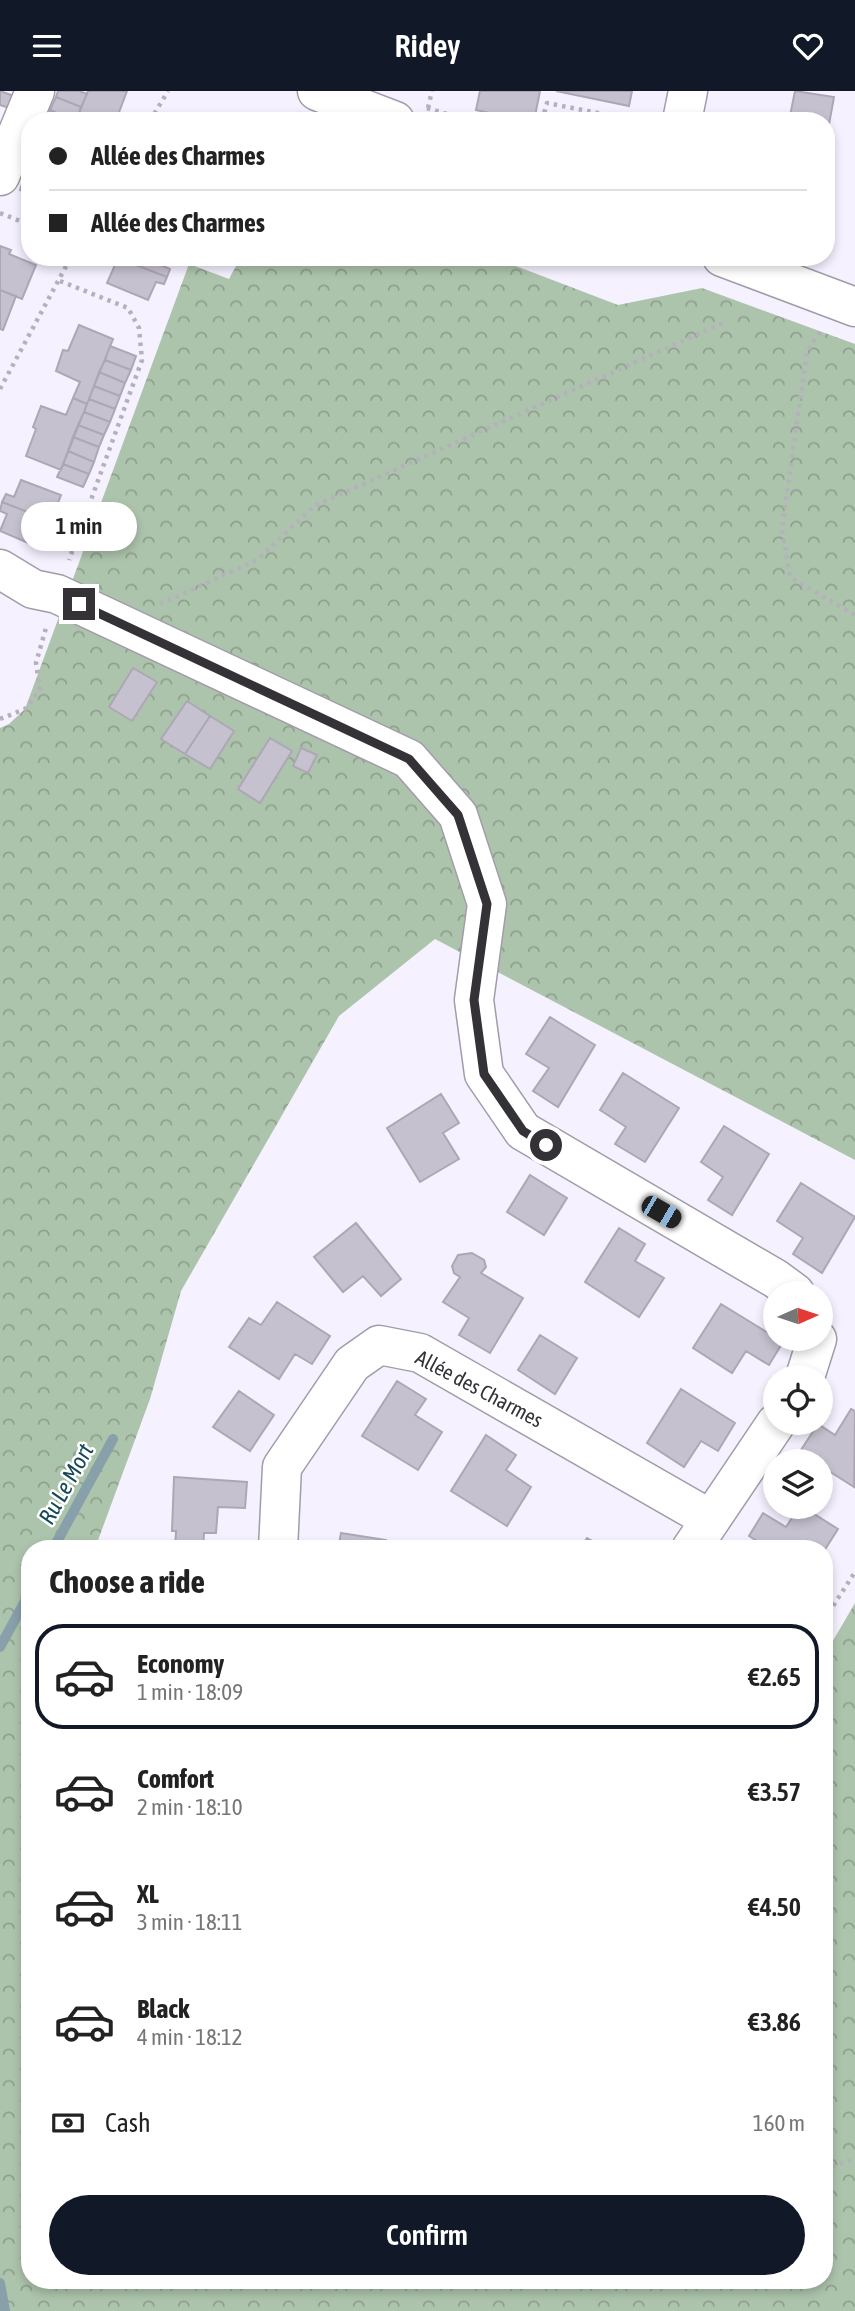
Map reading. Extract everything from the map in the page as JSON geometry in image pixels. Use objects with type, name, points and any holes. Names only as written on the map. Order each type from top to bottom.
[{"type":"street","points":[[26,112],[35,91]]},
{"type":"street","points":[[317,91],[413,111]]},
{"type":"street","points":[[684,112],[688,91]]},
{"type":"street","points":[[0,176],[21,125]]},
{"type":"street","points":[[746,266],[847,304]]},
{"type":"street","points":[[0,569],[33,589],[57,594],[409,759],[458,815],[487,904],[474,1000],[484,1074],[523,1131],[779,1281]]},
{"type":"street","name":"Allée des Charmes","points":[[278,1540],[282,1467],[352,1364],[379,1345],[420,1353],[701,1534],[768,1435]]},
{"type":"path","points":[[155,112],[168,91]]},
{"type":"path","points":[[413,111],[432,91]]},
{"type":"path","points":[[544,112],[547,103],[593,112]]},
{"type":"path","points":[[0,213],[21,221]]},
{"type":"path","points":[[0,389],[67,266]]},
{"type":"path","points":[[0,719],[25,709],[40,690],[36,663],[57,594],[142,360],[139,328],[128,308],[60,281]]},
{"type":"path","points":[[847,304],[807,351],[782,529],[790,577],[855,615]]},
{"type":"path","points":[[122,625],[139,614],[257,560],[314,506],[723,323]]},
{"type":"path","points":[[833,1606],[855,1572]]},
{"type":"path","points":[[833,2167],[855,2158]]},
{"type":"green space","points":[[188,266],[229,279],[236,266],[516,266],[618,305],[702,288],[855,344],[855,1160],[435,939],[339,1016],[181,1291],[150,1399],[98,1540],[21,1540],[21,2289],[833,2289],[833,1641],[855,1603],[855,2311],[0,2311],[0,728],[9,724],[25,709]]},
{"type":"building","points":[[0,91],[14,96],[9,108],[0,105]]},
{"type":"building","points":[[58,91],[79,91],[87,94],[81,107],[56,97]]},
{"type":"building","points":[[88,91],[127,91],[119,112],[80,112]]},
{"type":"building","points":[[480,91],[540,91],[536,112],[476,110]]},
{"type":"building","points":[[556,91],[632,91],[629,106]]},
{"type":"building","points":[[795,91],[834,97],[831,112],[791,112]]},
{"type":"building","points":[[56,97],[81,107],[79,112],[50,110]]},
{"type":"building","points":[[0,246],[11,250],[9,254],[21,259],[21,266],[36,266],[22,299],[0,290]]},
{"type":"building","points":[[114,266],[139,266],[167,277],[164,284],[156,282],[148,300],[107,283]]},
{"type":"building","points":[[139,266],[163,266],[170,269],[167,277]]},
{"type":"building","points":[[0,290],[16,296],[3,330],[0,329]]},
{"type":"building","points":[[79,325],[113,339],[87,404],[73,398],[80,382],[56,371],[63,350],[68,351]]},
{"type":"building","points":[[110,346],[136,356],[131,370],[105,360]]},
{"type":"building","points":[[105,360],[131,370],[125,383],[99,372]]},
{"type":"building","points":[[99,372],[125,383],[120,396],[94,386]]},
{"type":"building","points":[[94,386],[120,396],[115,409],[89,399]]},
{"type":"building","points":[[73,398],[87,404],[61,470],[26,456],[41,406],[66,415]]},
{"type":"building","points":[[89,399],[115,409],[110,422],[84,412]]},
{"type":"building","points":[[84,412],[110,422],[104,435],[78,425]]},
{"type":"building","points":[[78,425],[104,435],[99,447],[73,437]]},
{"type":"building","points":[[73,437],[99,447],[94,462],[68,451]]},
{"type":"building","points":[[68,451],[94,462],[89,474],[63,464]]},
{"type":"building","points":[[63,464],[89,474],[83,487],[57,477]]},
{"type":"building","points":[[21,480],[61,495],[51,521],[2,502],[6,494],[14,497]]},
{"type":"building","points":[[2,502],[51,521],[40,548],[0,531],[7,514],[0,511]]},
{"type":"building","points":[[133,668],[157,682],[132,721],[109,707]]},
{"type":"building","points":[[187,701],[210,716],[185,754],[161,739]]},
{"type":"building","points":[[210,716],[234,731],[210,769],[185,754]]},
{"type":"building","points":[[270,738],[292,751],[260,803],[238,789]]},
{"type":"building","points":[[301,748],[317,755],[308,773],[293,766]]},
{"type":"building","points":[[550,1017],[595,1045],[558,1107],[533,1091],[549,1068],[526,1054]]},
{"type":"building","points":[[623,1073],[679,1108],[645,1162],[615,1144],[626,1127],[600,1110]]},
{"type":"building","points":[[441,1094],[459,1123],[443,1133],[459,1159],[420,1182],[387,1128]]},
{"type":"building","points":[[724,1126],[769,1154],[732,1215],[708,1200],[723,1177],[701,1162]]},
{"type":"building","points":[[530,1175],[567,1198],[544,1235],[507,1212]]},
{"type":"building","points":[[801,1183],[855,1217],[822,1273],[793,1254],[803,1238],[777,1221]]},
{"type":"building","points":[[356,1223],[401,1279],[381,1296],[363,1276],[343,1292],[314,1257]]},
{"type":"building","points":[[619,1228],[645,1244],[635,1261],[664,1278],[639,1317],[585,1282]]},
{"type":"building","points":[[472,1253],[484,1260],[486,1267],[481,1273],[523,1298],[490,1353],[459,1335],[469,1318],[443,1302],[460,1277],[454,1273],[452,1266],[458,1255]]},
{"type":"building","points":[[277,1302],[330,1336],[312,1364],[295,1354],[279,1379],[229,1347],[249,1318],[261,1325]]},
{"type":"building","points":[[721,1304],[763,1330],[763,1351],[778,1351],[769,1365],[746,1351],[732,1373],[693,1348]]},
{"type":"building","points":[[540,1335],[577,1358],[555,1394],[518,1370]]},
{"type":"building","points":[[397,1381],[426,1399],[415,1415],[442,1432],[418,1470],[362,1436]]},
{"type":"building","points":[[681,1389],[735,1423],[718,1451],[701,1441],[684,1467],[647,1443]]},
{"type":"building","points":[[239,1391],[274,1415],[250,1451],[213,1427]]},
{"type":"building","points":[[851,1409],[855,1411],[854,1487],[833,1474],[833,1449],[802,1449],[811,1435],[835,1435]]},
{"type":"building","points":[[486,1435],[516,1455],[506,1470],[531,1487],[507,1526],[451,1491]]},
{"type":"building","points":[[174,1477],[247,1482],[245,1508],[218,1507],[216,1533],[204,1533],[204,1540],[176,1540],[176,1531],[172,1531]]},
{"type":"building","points":[[763,1513],[763,1519],[773,1519],[786,1527],[791,1519],[822,1519],[838,1529],[831,1540],[755,1540],[749,1536]]},
{"type":"building","points":[[341,1533],[386,1540],[340,1540]]},
{"type":"waterway","name":"Ru Le Mort","points":[[58,1540],[113,1439]]},
{"type":"waterway","name":"Ru Le Mort","points":[[0,1647],[21,1608]]},
{"type":"waterway","name":"Ru Le Mort","points":[[0,2283],[5,2311]]},
{"type":"route","points":[[79,604],[409,759],[458,815],[487,904],[474,1000],[484,1074],[523,1131],[546,1145]]}]
